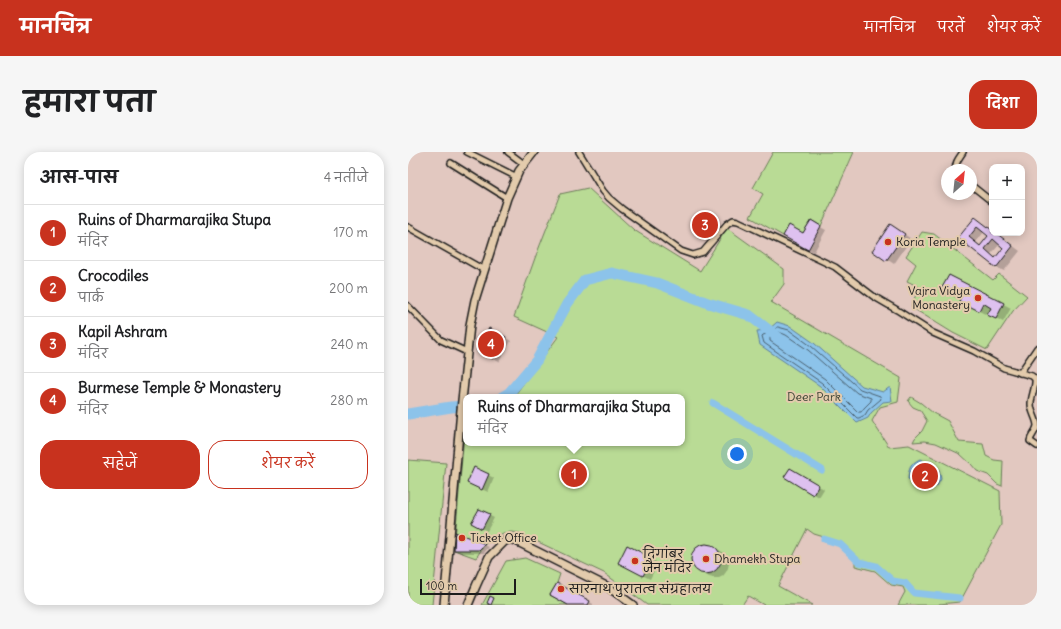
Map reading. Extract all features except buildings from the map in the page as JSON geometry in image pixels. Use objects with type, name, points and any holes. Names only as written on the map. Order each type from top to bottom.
[{"type":"street","points":[[468,152],[517,177]]},
{"type":"street","points":[[508,152],[524,164]]},
{"type":"street","points":[[444,605],[470,325],[475,300],[507,198],[524,164],[534,152]]},
{"type":"street","points":[[579,152],[603,191],[609,198],[681,251],[693,255],[703,252],[727,224],[734,220],[738,221],[835,267],[873,296],[933,332],[974,351],[1004,368],[1028,374],[1035,378],[1036,382],[1031,400],[1031,406],[1037,425],[1030,441],[1037,446]]},
{"type":"street","points":[[956,164],[963,152]]},
{"type":"street","points":[[451,163],[507,198]]},
{"type":"street","points":[[977,190],[989,200]]},
{"type":"street","points":[[408,227],[484,270]]},
{"type":"street","points":[[408,306],[441,340],[467,352]]},
{"type":"street","points":[[1020,373],[1037,348]]},
{"type":"street","points":[[468,605],[489,557],[505,541],[511,539],[608,587],[633,605]]},
{"type":"green space","points":[[773,152],[854,152],[821,226],[811,220],[803,233],[783,236],[750,217],[763,194],[753,188]]},
{"type":"green space","name":"Deer Park","points":[[588,188],[634,230],[700,271],[727,228],[784,269],[784,284],[771,302],[901,378],[898,402],[880,407],[872,421],[889,447],[909,445],[1000,491],[1001,525],[960,602],[939,605],[898,605],[905,592],[903,587],[891,585],[875,571],[855,566],[855,555],[837,541],[814,534],[807,529],[778,586],[812,605],[764,605],[748,596],[742,605],[647,605],[604,573],[519,533],[503,533],[485,544],[476,558],[454,550],[463,446],[685,446],[685,394],[516,394],[558,337],[514,317],[560,194]]},
{"type":"green space","points":[[922,232],[934,234],[993,280],[999,274],[1027,296],[1013,311],[987,350],[953,333],[911,307],[919,287],[907,281],[916,264],[906,256]]},
{"type":"green space","points":[[911,397],[933,413],[948,421],[959,442],[983,444],[986,456],[994,460],[1003,461],[1002,486],[997,484],[988,475],[977,471],[960,454],[936,443],[925,441],[913,442],[922,431],[927,421],[920,410],[913,407],[908,401]]},
{"type":"green space","points":[[408,460],[446,463],[432,605],[412,605],[408,603]]},
{"type":"green space","points":[[525,558],[560,574],[550,595],[568,605],[482,605],[506,561]]},
{"type":"water","points":[[777,322],[790,326],[814,343],[862,386],[883,392],[890,387],[892,401],[883,402],[871,413],[868,418],[857,423],[820,386],[760,345],[757,331],[768,330]]},
{"type":"water","points":[[920,459],[939,470],[941,479],[937,486],[928,490],[908,479],[911,467]],"holes":[[[921,466],[935,474],[935,479],[928,484],[915,478],[913,472]]]},
{"type":"waterway","points":[[507,394],[537,360],[567,304],[585,280],[612,273],[657,283],[708,303],[749,315],[779,338]]},
{"type":"waterway","points":[[713,403],[822,470]]},
{"type":"waterway","points":[[408,414],[463,406]]},
{"type":"waterway","points":[[824,539],[840,544],[859,562],[876,566],[893,581],[905,583],[914,593],[960,598]]},
{"type":"place","name":"Kapil Ashram","points":[[705,225]]},
{"type":"place","name":"Koria Temple","points":[[888,242]]},
{"type":"place","name":"Vajra Vidya Monastery","points":[[978,298]]},
{"type":"place","name":"Burmese Temple & Monastery","points":[[491,344]]},
{"type":"place","name":"Ruins of Dharmarajika Stupa","points":[[574,474]]},
{"type":"place","name":"Crocodiles","points":[[925,476]]},
{"type":"place","name":"Ticket Office","points":[[462,538]]},
{"type":"place","name":"Dhamekh Stupa","points":[[706,559]]},
{"type":"place","name":"दिगांबर जैन मंदिर","points":[[635,561]]},
{"type":"place","name":"सारनाथ पुरातत्व संग्रहालय","points":[[561,589]]}]
